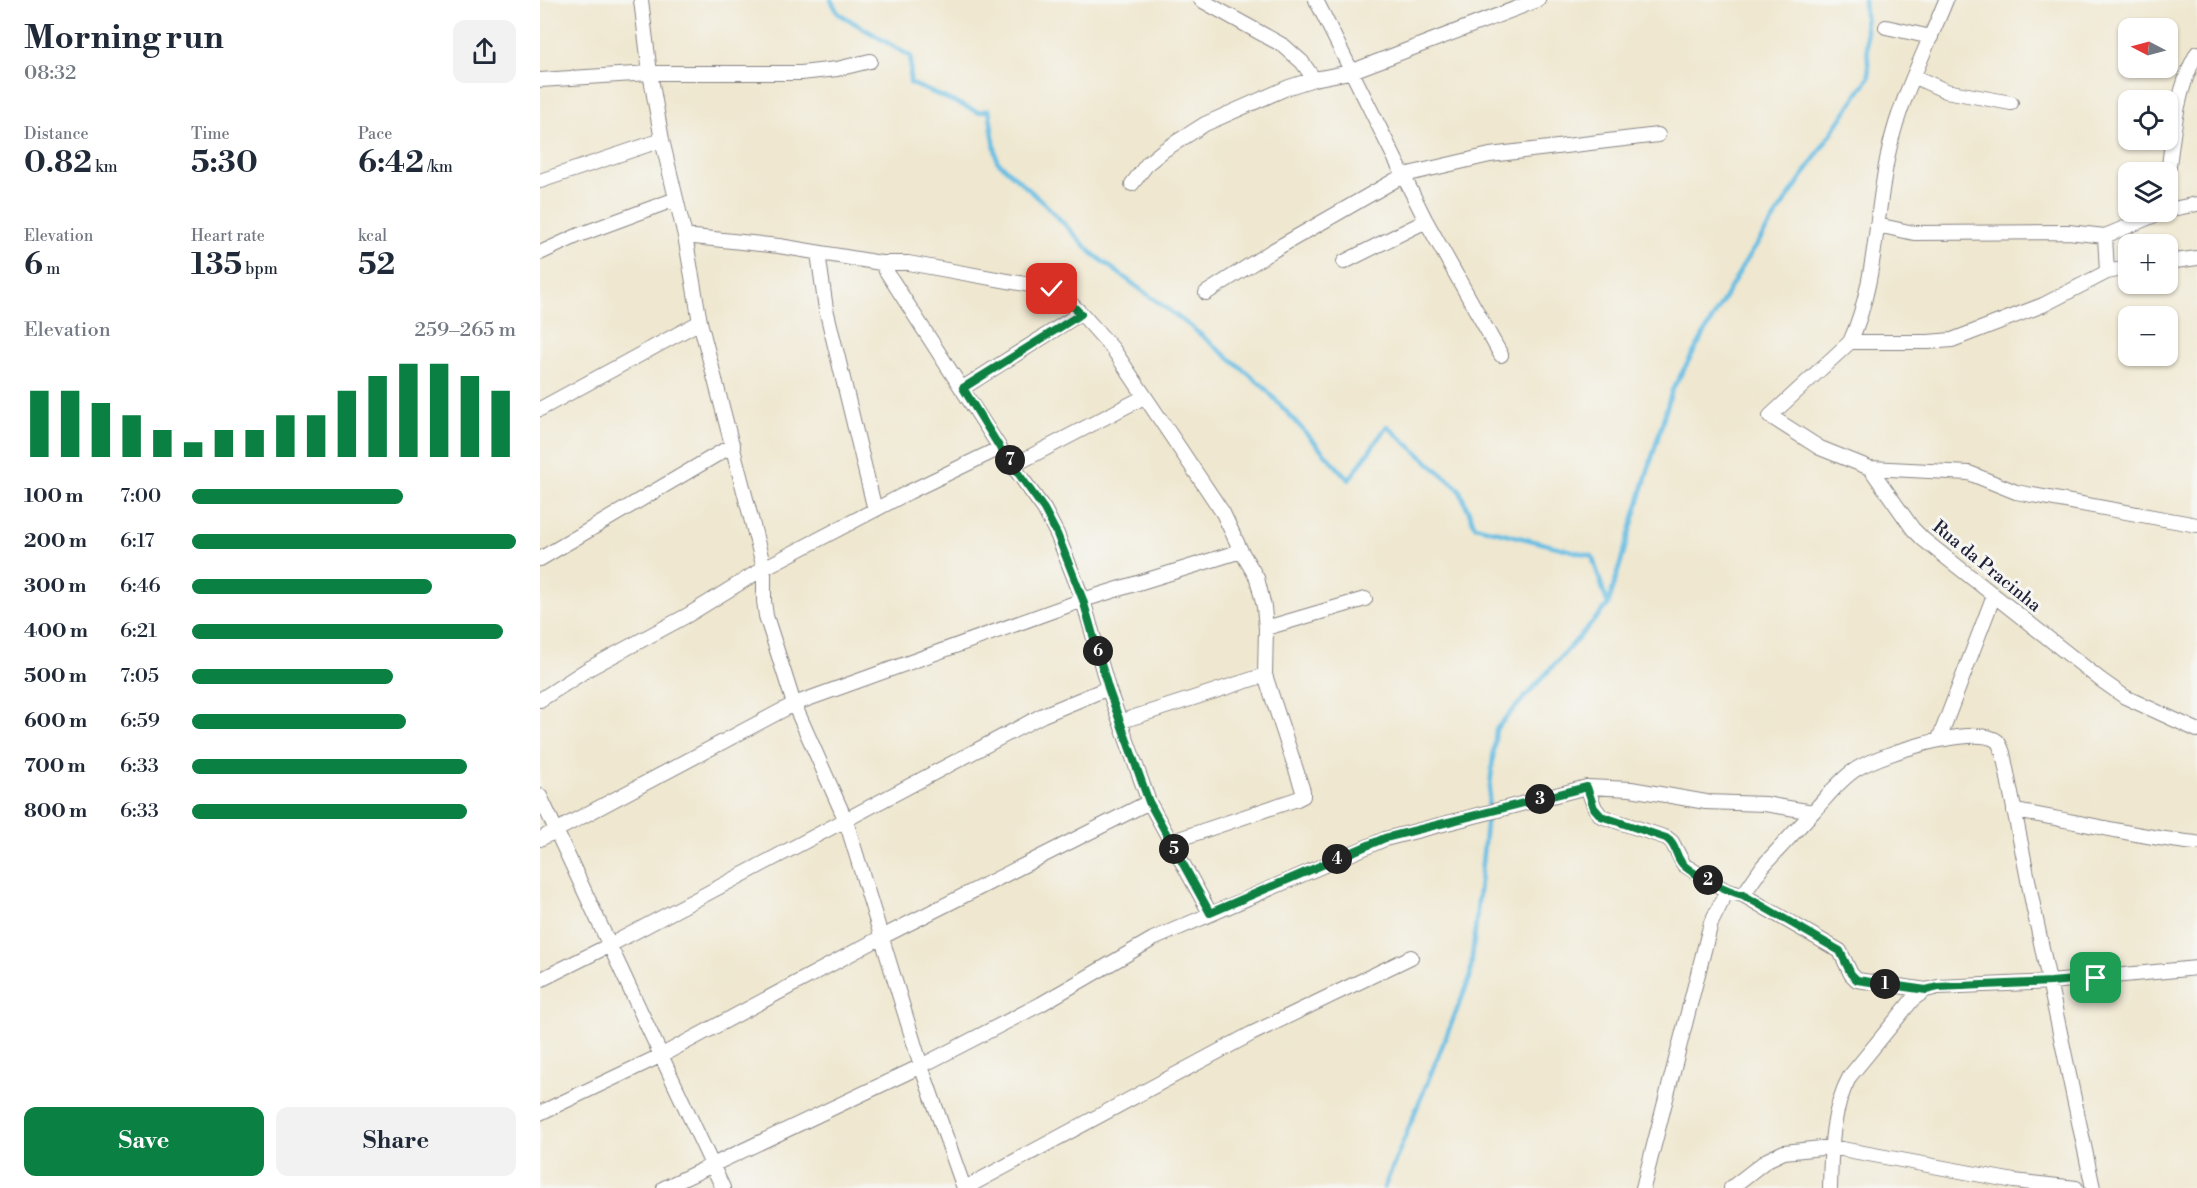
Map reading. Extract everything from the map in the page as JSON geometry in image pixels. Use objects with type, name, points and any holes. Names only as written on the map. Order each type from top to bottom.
[{"type":"street","points":[[641,0],[650,73],[662,140],[685,236],[700,322],[764,568],[766,616],[794,704],[846,820],[880,938],[921,1066],[965,1188],[1251,1034],[1411,957]]},
{"type":"street","points":[[1316,0],[1426,221],[1502,355]]},
{"type":"street","points":[[1132,184],[1148,163],[1205,124],[1289,87],[1350,72],[1538,0]]},
{"type":"street","points":[[1946,0],[1901,106],[1889,150],[1862,310],[1850,342],[1770,416],[1820,448],[1870,468],[1969,473],[2016,492],[2197,525]]},
{"type":"street","points":[[1208,1],[1284,46],[1302,62],[1314,79]]},
{"type":"street","points":[[1886,27],[1931,37]]},
{"type":"street","points":[[2170,162],[2181,95],[2191,63],[2197,53]]},
{"type":"street","points":[[540,80],[650,73],[801,73],[837,69],[870,61]]},
{"type":"street","points":[[1915,77],[1946,91],[2011,103]]},
{"type":"street","points":[[1206,293],[1272,251],[1404,175],[1490,155],[1658,135]]},
{"type":"street","points":[[540,181],[662,140]]},
{"type":"street","points":[[540,253],[579,235],[676,199]]},
{"type":"street","points":[[2178,208],[2197,204]]},
{"type":"street","points":[[1344,261],[1426,221]]},
{"type":"street","points":[[1877,225],[1914,232],[2075,232],[2105,236],[2138,222]]},
{"type":"street","points":[[685,236],[717,238],[881,263],[908,263],[1052,289],[1065,298],[1113,349],[1223,513],[1257,578],[1266,628],[1265,675],[1303,791],[1303,796],[1170,842]]},
{"type":"street","points":[[2105,236],[2107,272]]},
{"type":"street","points":[[818,253],[826,309],[875,510]]},
{"type":"street","points":[[2178,261],[2197,258]]},
{"type":"street","points":[[881,263],[1000,448],[1044,509],[1057,534],[1083,600],[1108,688],[1122,721],[1149,802],[1210,913]]},
{"type":"street","points":[[1850,342],[1952,340],[2043,305],[2107,272],[2118,270]]},
{"type":"street","points":[[963,388],[1081,314]]},
{"type":"street","points":[[540,409],[700,322]]},
{"type":"street","points":[[1014,465],[1144,397]]},
{"type":"street","points":[[540,558],[733,445]]},
{"type":"street","points":[[540,700],[588,669],[688,615],[764,568],[1000,448]]},
{"type":"street","name":"Rua da Pracinha","points":[[1870,468],[1912,529],[1924,540],[2101,680],[2125,696],[2197,730]]},
{"type":"street","points":[[540,839],[794,704],[1083,600],[1241,551]]},
{"type":"street","points":[[1939,739],[1994,596]]},
{"type":"street","points":[[1266,628],[1365,599]]},
{"type":"street","points":[[1122,721],[1265,675]]},
{"type":"street","points":[[540,980],[1043,715],[1108,688]]},
{"type":"street","points":[[1743,895],[1763,866],[1852,772],[1868,763],[1939,739],[1985,736],[1998,742],[2003,753],[2093,1188]]},
{"type":"street","points":[[664,1188],[921,1066],[1041,1004],[1153,939],[1385,838],[1587,787],[1631,789],[1706,802],[1765,804],[1812,812]]},
{"type":"street","points":[[1587,787],[1594,808],[1601,816],[1666,838],[1672,842],[1684,866],[1727,891],[1743,895],[1840,951],[1851,974],[1857,980],[1926,990]]},
{"type":"street","points":[[540,796],[723,1188]]},
{"type":"street","points":[[540,1113],[662,1055],[880,938],[1149,802]]},
{"type":"street","points":[[2014,812],[2051,817],[2155,839],[2196,843]]},
{"type":"street","points":[[1643,1188],[1711,923],[1727,891]]},
{"type":"street","points":[[1830,1188],[1831,1147],[1839,1098],[1850,1076],[1913,999],[1926,990],[1938,987],[2051,982],[2197,968]]},
{"type":"street","points":[[1731,1188],[1767,1160],[1784,1152],[1831,1147],[2014,1181],[2076,1188]]},
{"type":"waterway","points":[[831,0],[838,13],[911,57],[910,83],[978,112],[989,110],[997,161],[1045,204],[1093,254],[1190,326],[1262,385],[1349,480],[1387,426],[1459,489],[1475,526],[1592,556],[1608,605]]},
{"type":"waterway","points":[[1384,1188],[1470,978],[1496,729],[1608,605],[1672,390],[1745,262],[1869,77],[1864,0]]},
{"type":"route","points":[[1052,289],[1081,314],[963,388],[1000,448],[1044,509],[1057,534],[1083,600],[1108,688],[1122,721],[1149,802],[1210,913],[1385,838],[1587,787],[1594,808],[1601,816],[1666,838],[1672,842],[1684,866],[1727,891],[1743,895],[1840,951],[1851,974],[1857,980],[1926,990],[1938,987],[2096,978]]}]
